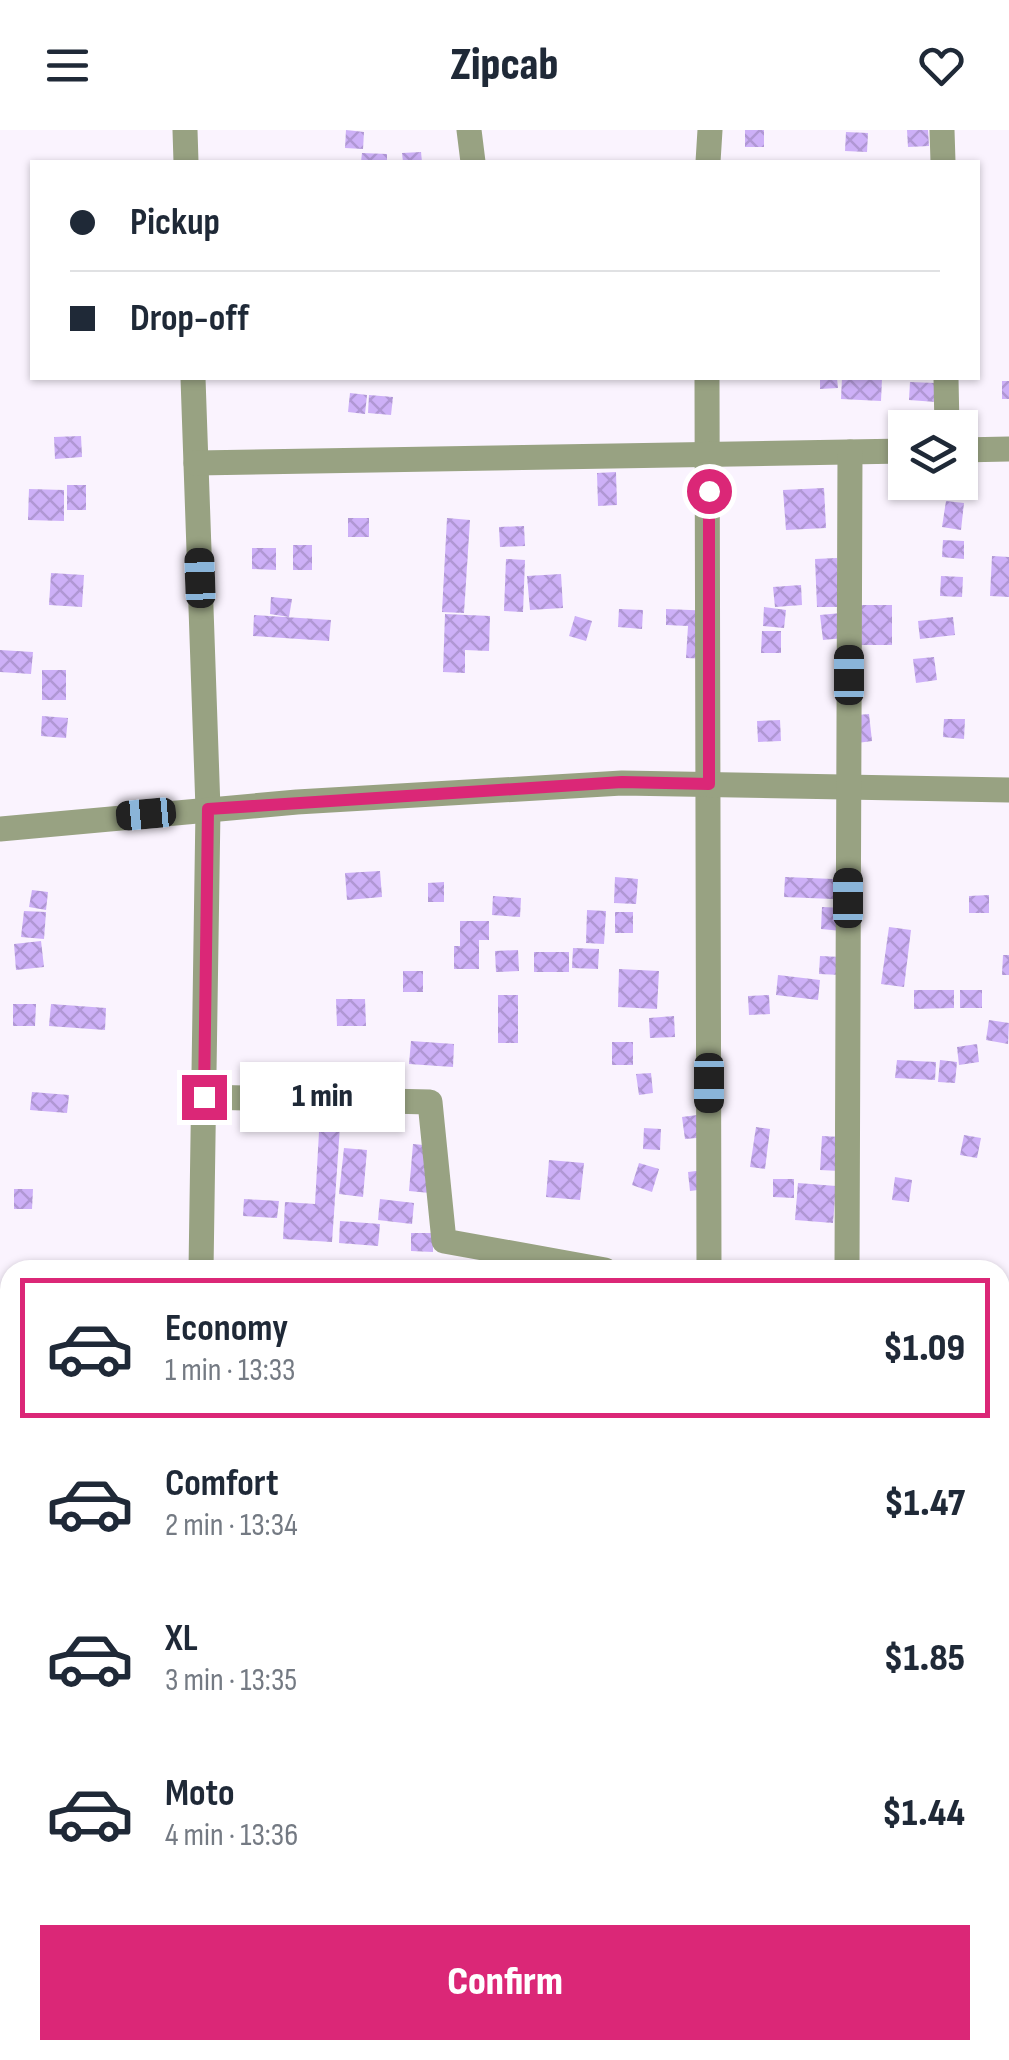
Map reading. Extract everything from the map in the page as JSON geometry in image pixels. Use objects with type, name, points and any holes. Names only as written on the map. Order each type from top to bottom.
[{"type":"street","points":[[185,130],[186,160]]},
{"type":"street","points":[[469,130],[472,160]]},
{"type":"street","points":[[708,160],[710,130]]},
{"type":"street","points":[[942,130],[942,160]]},
{"type":"street","points":[[193,380],[208,809],[202,1260]]},
{"type":"street","points":[[707,380],[709,1260]]},
{"type":"street","points":[[946,380],[947,410]]},
{"type":"street","points":[[978,450],[1009,450]]},
{"type":"street","points":[[196,463],[888,451]]},
{"type":"street","points":[[846,1260],[850,452]]},
{"type":"street","points":[[0,829],[208,809],[622,782],[1009,790]]},
{"type":"street","points":[[204,1097],[430,1102],[444,1241],[549,1260]]},
{"type":"building","points":[[346,130],[364,132],[363,149],[345,148]]},
{"type":"building","points":[[745,130],[764,130],[764,147],[745,147]]},
{"type":"building","points":[[907,130],[928,130],[929,146],[908,147]]},
{"type":"building","points":[[846,132],[868,133],[867,152],[845,151]]},
{"type":"building","points":[[421,152],[422,160],[403,160],[402,153]]},
{"type":"building","points":[[362,153],[387,154],[387,160],[361,160]]},
{"type":"building","points":[[820,380],[837,380],[838,388],[820,389]]},
{"type":"building","points":[[842,380],[882,380],[881,401],[841,399]]},
{"type":"building","points":[[1002,381],[1009,381],[1009,399],[1002,399]]},
{"type":"building","points":[[910,382],[936,383],[936,402],[909,400]]},
{"type":"building","points":[[350,393],[367,395],[365,414],[348,412]]},
{"type":"building","points":[[369,395],[393,397],[391,415],[368,413]]},
{"type":"building","points":[[81,436],[82,457],[55,459],[54,437]]},
{"type":"building","points":[[616,472],[617,505],[598,506],[597,473]]},
{"type":"building","points":[[67,485],[86,485],[86,510],[67,510]]},
{"type":"building","points":[[824,488],[826,528],[786,530],[783,490]]},
{"type":"building","points":[[29,489],[64,490],[64,521],[28,520]]},
{"type":"building","points":[[946,501],[964,503],[961,530],[942,527]]},
{"type":"building","points":[[348,518],[369,518],[369,537],[348,537]]},
{"type":"building","points":[[447,518],[470,520],[464,613],[442,612]]},
{"type":"building","points":[[524,526],[525,546],[500,547],[499,527]]},
{"type":"building","points":[[943,540],[964,541],[964,559],[942,557]]},
{"type":"building","points":[[293,545],[312,545],[312,570],[293,570]]},
{"type":"building","points":[[252,548],[276,548],[276,570],[252,569]]},
{"type":"building","points":[[992,556],[1009,557],[1009,597],[990,596]]},
{"type":"building","points":[[837,558],[839,607],[817,607],[815,559]]},
{"type":"building","points":[[506,559],[525,560],[523,612],[504,611]]},
{"type":"building","points":[[51,573],[84,575],[82,607],[49,605]]},
{"type":"building","points":[[561,574],[563,608],[530,610],[527,576]]},
{"type":"building","points":[[941,576],[963,577],[962,597],[940,596]]},
{"type":"building","points":[[801,585],[802,605],[775,607],[773,587]]},
{"type":"building","points":[[271,597],[292,599],[289,617],[270,614]]},
{"type":"building","points":[[851,605],[892,605],[892,645],[850,645]]},
{"type":"building","points":[[764,607],[786,610],[784,628],[763,626]]},
{"type":"building","points":[[619,609],[643,610],[642,629],[618,627]]},
{"type":"building","points":[[666,609],[714,611],[711,659],[686,658],[688,626],[666,625]]},
{"type":"building","points":[[841,613],[844,638],[823,640],[820,615]]},
{"type":"building","points":[[445,614],[490,616],[489,651],[465,650],[465,673],[443,672]]},
{"type":"building","points":[[254,615],[331,620],[329,641],[253,636]]},
{"type":"building","points":[[575,616],[592,621],[586,641],[569,636]]},
{"type":"building","points":[[953,617],[955,635],[920,639],[918,621]]},
{"type":"building","points":[[762,631],[781,631],[781,653],[761,653]]},
{"type":"building","points":[[0,650],[33,652],[31,674],[0,672]]},
{"type":"building","points":[[934,657],[937,680],[916,683],[913,659]]},
{"type":"building","points":[[42,670],[66,670],[66,700],[42,700]]},
{"type":"building","points":[[869,714],[872,741],[850,744],[847,716]]},
{"type":"building","points":[[42,716],[68,718],[66,738],[41,736]]},
{"type":"building","points":[[944,719],[965,719],[964,739],[943,737]]},
{"type":"building","points":[[780,720],[781,741],[758,742],[757,721]]},
{"type":"building","points":[[380,871],[382,897],[347,900],[345,873]]},
{"type":"building","points":[[615,877],[638,879],[636,904],[614,903]]},
{"type":"building","points":[[785,877],[833,879],[833,899],[784,897]]},
{"type":"building","points":[[444,882],[444,902],[428,902],[428,883]]},
{"type":"building","points":[[32,890],[48,892],[46,910],[29,907]]},
{"type":"building","points":[[989,895],[989,913],[969,913],[969,896]]},
{"type":"building","points":[[493,896],[521,898],[520,917],[492,915]]},
{"type":"building","points":[[822,907],[844,908],[842,931],[821,929]]},
{"type":"building","points":[[587,910],[606,911],[604,944],[586,943]]},
{"type":"building","points":[[24,911],[46,912],[44,939],[21,937]]},
{"type":"building","points":[[615,912],[633,912],[633,933],[615,933]]},
{"type":"building","points":[[460,921],[489,921],[489,940],[479,940],[479,969],[454,969],[454,946],[460,946]]},
{"type":"building","points":[[889,927],[911,930],[904,987],[881,984]]},
{"type":"building","points":[[41,941],[44,967],[16,970],[14,944]]},
{"type":"building","points":[[573,948],[599,949],[598,969],[572,968]]},
{"type":"building","points":[[518,950],[519,971],[496,972],[495,951]]},
{"type":"building","points":[[534,952],[569,952],[569,972],[534,972]]},
{"type":"building","points":[[1003,955],[1009,955],[1009,975],[1002,975]]},
{"type":"building","points":[[820,956],[841,957],[841,975],[819,974]]},
{"type":"building","points":[[619,969],[659,971],[657,1009],[618,1007]]},
{"type":"building","points":[[403,971],[423,971],[423,992],[403,992]]},
{"type":"building","points":[[778,975],[820,980],[818,1000],[776,995]]},
{"type":"building","points":[[914,990],[954,990],[954,1008],[914,1009]]},
{"type":"building","points":[[960,990],[982,990],[982,1008],[960,1008]]},
{"type":"building","points":[[498,995],[518,995],[518,1043],[498,1043]]},
{"type":"building","points":[[769,995],[770,1014],[749,1015],[748,996]]},
{"type":"building","points":[[336,999],[365,999],[366,1026],[337,1026]]},
{"type":"building","points":[[13,1004],[36,1004],[35,1026],[13,1026]]},
{"type":"building","points":[[51,1004],[106,1008],[105,1030],[49,1026]]},
{"type":"building","points":[[674,1016],[675,1037],[650,1038],[649,1018]]},
{"type":"building","points":[[989,1020],[1009,1023],[1008,1044],[986,1040]]},
{"type":"building","points":[[411,1041],[454,1044],[453,1067],[409,1064]]},
{"type":"building","points":[[612,1042],[633,1042],[633,1065],[612,1065]]},
{"type":"building","points":[[977,1044],[979,1062],[959,1065],[957,1047]]},
{"type":"building","points":[[897,1060],[936,1062],[935,1080],[895,1078]]},
{"type":"building","points":[[940,1060],[957,1062],[955,1083],[938,1082]]},
{"type":"building","points":[[651,1073],[653,1093],[639,1095],[636,1074]]},
{"type":"building","points":[[32,1092],[69,1095],[67,1113],[30,1110]]},
{"type":"building","points":[[296,1109],[341,1112],[332,1242],[283,1239],[285,1202],[315,1204],[319,1132],[294,1131]]},
{"type":"building","points":[[705,1114],[708,1137],[685,1139],[682,1117]]},
{"type":"building","points":[[756,1127],[770,1129],[765,1169],[750,1167]]},
{"type":"building","points":[[644,1128],[661,1129],[660,1150],[643,1149]]},
{"type":"building","points":[[964,1135],[981,1138],[977,1158],[960,1155]]},
{"type":"building","points":[[822,1136],[841,1137],[840,1171],[820,1170]]},
{"type":"building","points":[[413,1144],[434,1146],[430,1193],[409,1191]]},
{"type":"building","points":[[344,1148],[367,1150],[363,1197],[339,1194]]},
{"type":"building","points":[[549,1160],[584,1163],[580,1200],[546,1197]]},
{"type":"building","points":[[639,1163],[659,1169],[652,1192],[632,1185]]},
{"type":"building","points":[[712,1169],[714,1188],[690,1191],[688,1172]]},
{"type":"building","points":[[895,1177],[912,1180],[909,1202],[892,1200]]},
{"type":"building","points":[[773,1179],[794,1179],[794,1198],[773,1197]]},
{"type":"building","points":[[798,1183],[836,1186],[833,1223],[795,1220]]},
{"type":"building","points":[[14,1189],[33,1189],[32,1209],[14,1209]]},
{"type":"building","points":[[244,1199],[279,1201],[277,1218],[243,1216]]},
{"type":"building","points":[[380,1199],[414,1203],[412,1224],[378,1220]]},
{"type":"building","points":[[340,1221],[380,1224],[378,1246],[339,1243]]},
{"type":"building","points":[[411,1233],[433,1233],[433,1252],[411,1251]]},
{"type":"route","points":[[204,1097],[208,809],[622,782],[709,784],[709,491]]}]
